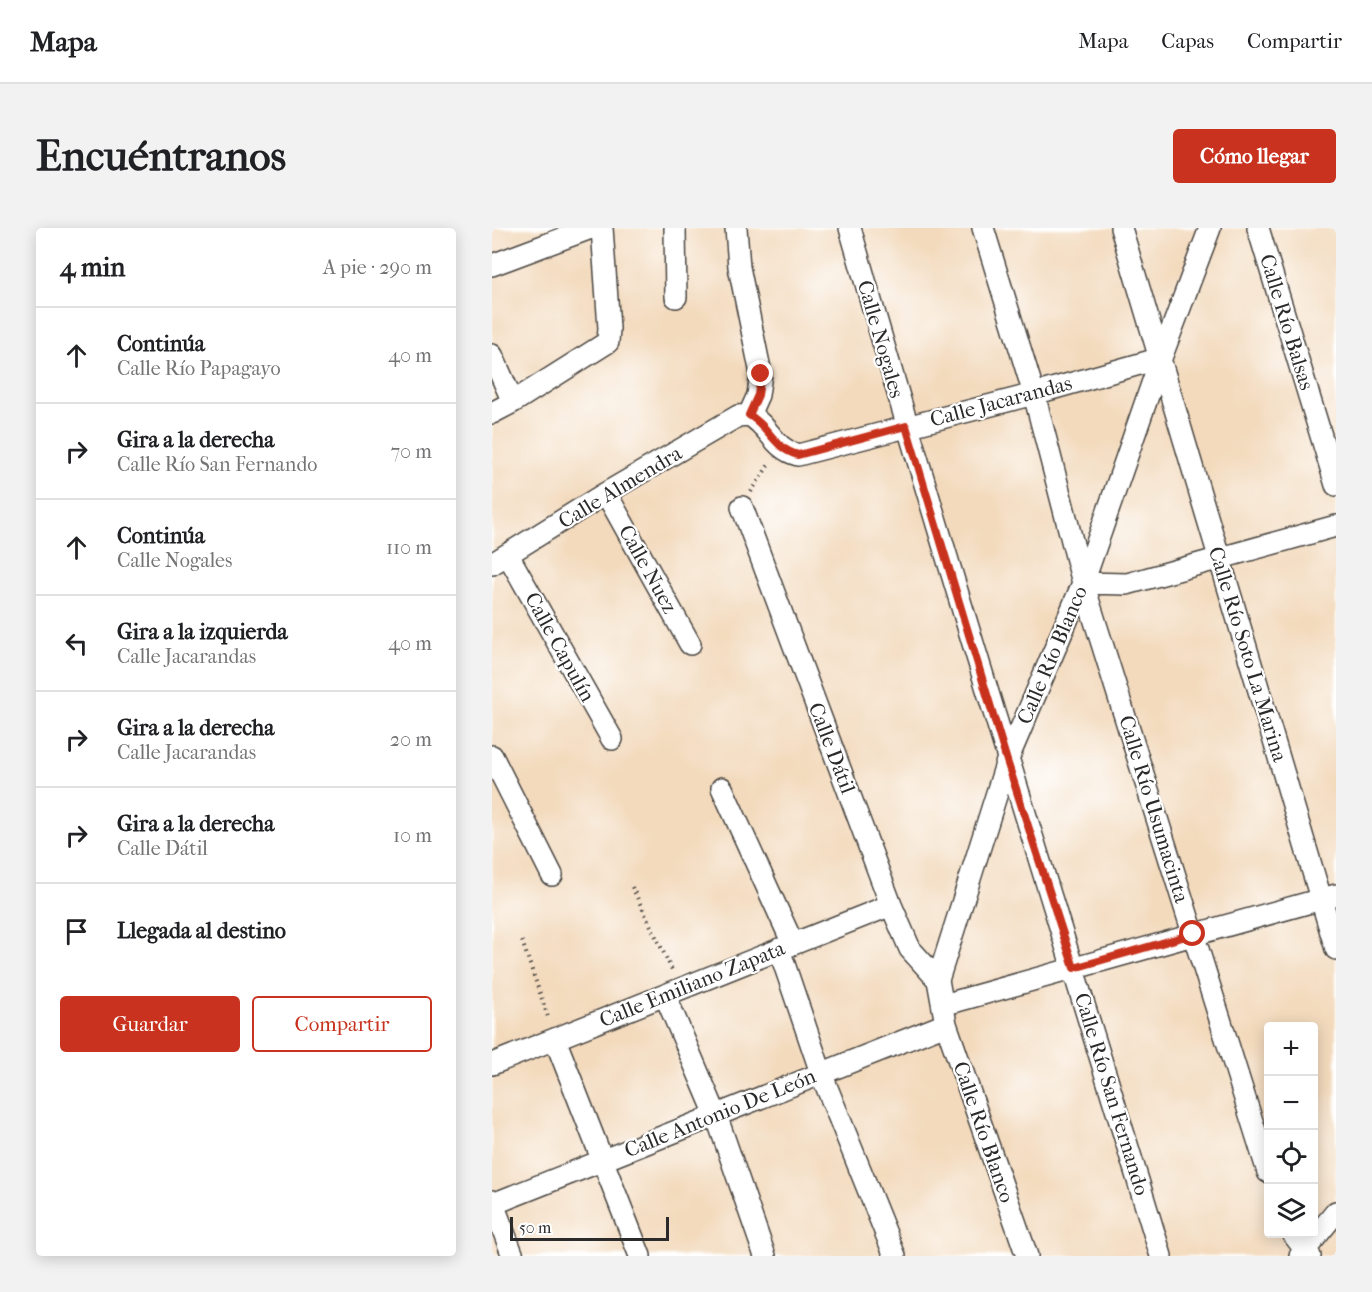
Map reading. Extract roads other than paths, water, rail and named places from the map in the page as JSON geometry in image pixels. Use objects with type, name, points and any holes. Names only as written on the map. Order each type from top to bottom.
[{"type":"street","points":[[492,265],[591,228]]},
{"type":"street","points":[[492,413],[608,342],[602,228]]},
{"type":"street","points":[[675,228],[676,297]]},
{"type":"street","points":[[736,228],[739,267],[761,374],[758,395],[749,415]]},
{"type":"street","name":"Calle Nogales","points":[[850,228],[906,426],[1007,761]]},
{"type":"street","name":"Calle Río Usumacinta","points":[[983,228],[1034,394],[1083,583],[1264,1156]]},
{"type":"street","name":"Calle Río Soto La Marina","points":[[1121,228],[1220,558],[1328,897],[1336,949]]},
{"type":"street","name":"Calle Río Blanco","points":[[1027,1256],[944,1014],[938,980],[1007,761],[1083,583],[1161,358],[1210,228]]},
{"type":"street","name":"Calle Río Balsas","points":[[1258,228],[1336,485]]},
{"type":"street","points":[[492,355],[513,402]]},
{"type":"street","name":"Calle Jacarandas","points":[[749,415],[757,419],[779,447],[788,453],[798,455],[1034,394],[1161,358]]},
{"type":"street","name":"Calle Almendra","points":[[500,560],[606,493],[738,416],[749,415]]},
{"type":"street","name":"Calle Nuez","points":[[606,493],[690,644]]},
{"type":"street","name":"Calle Dátil","points":[[742,507],[891,905],[910,948],[938,980]]},
{"type":"street","points":[[1083,583],[1127,584],[1336,525]]},
{"type":"street","name":"Calle Capulín","points":[[500,560],[612,739]]},
{"type":"street","points":[[492,756],[552,875]]},
{"type":"street","name":"Calle Río San Fernando","points":[[1007,761],[1074,968],[1161,1256]]},
{"type":"street","points":[[722,788],[786,947],[821,1073],[895,1256]]},
{"type":"street","name":"Calle Antonio De León","points":[[492,1202],[821,1073],[944,1014],[1074,968],[1328,897]]},
{"type":"street","name":"Calle Emiliano Zapata","points":[[492,1064],[891,905]]},
{"type":"street","points":[[673,992],[765,1256]]},
{"type":"street","points":[[555,1039],[640,1256]]},
{"type":"street","points":[[492,1202],[513,1256]]},
{"type":"street","points":[[1302,1249],[1336,1212]]}]
